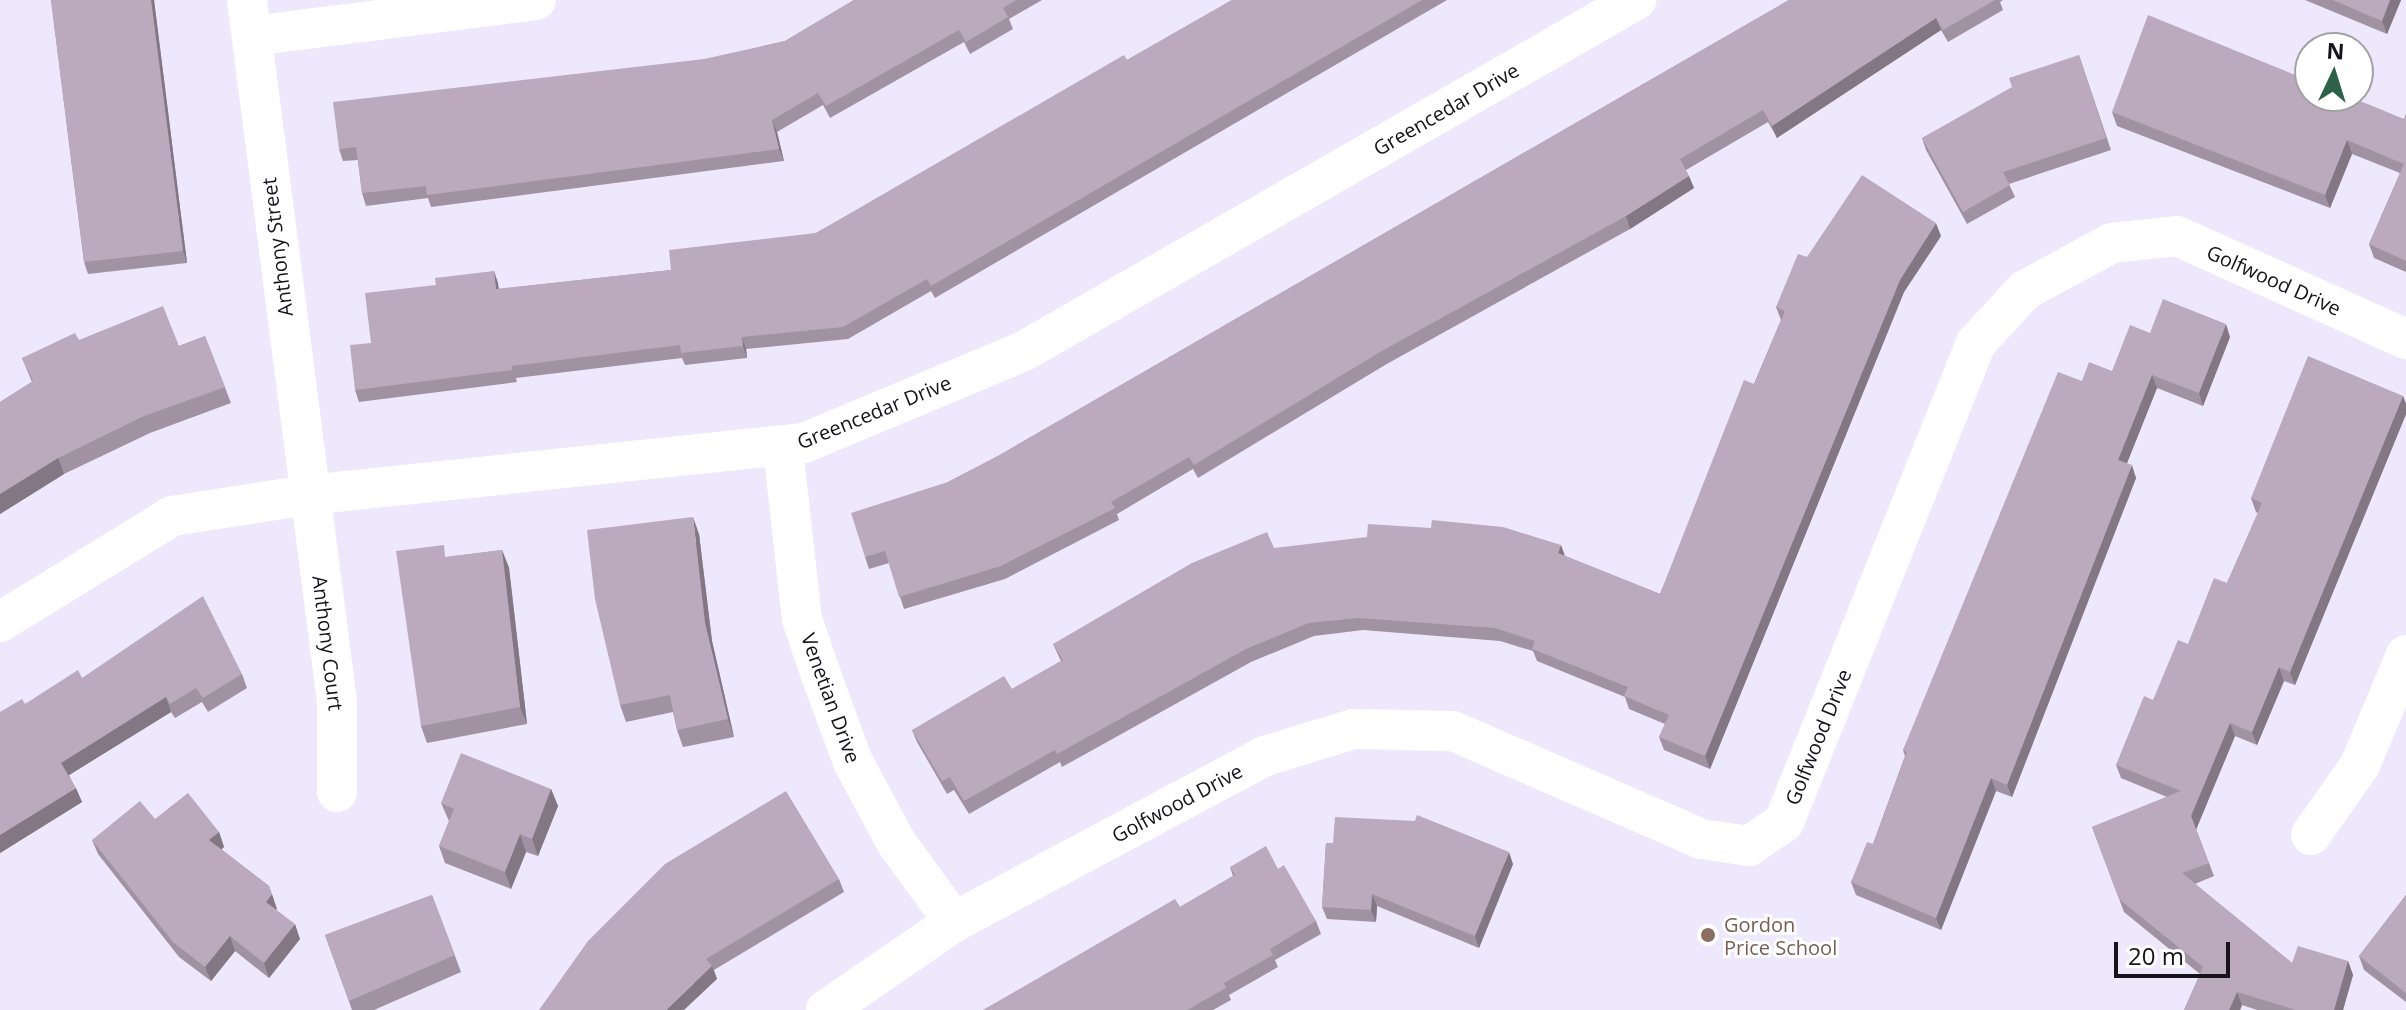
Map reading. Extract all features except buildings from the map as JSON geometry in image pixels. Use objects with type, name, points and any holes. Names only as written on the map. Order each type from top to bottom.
[{"type":"street","points":[[250,18],[536,0]]},
{"type":"street","name":"Greencedar Drive","points":[[0,622],[172,516],[308,495],[783,448],[1024,351],[1636,0]]},
{"type":"street","name":"Anthony Street","points":[[250,18],[308,495]]},
{"type":"street","name":"Golfwood Drive","points":[[826,1010],[954,922],[1265,756],[1354,729],[1453,731],[1701,839],[1749,846],[1784,822],[1976,343],[2025,290],[2112,243],[2177,236],[2406,339]]},
{"type":"street","name":"Venetian Drive","points":[[783,448],[802,619],[822,678],[853,762],[896,842],[954,922]]},
{"type":"street","name":"Anthony Court","points":[[308,495],[337,702],[337,792]]},
{"type":"street","points":[[2311,835],[2360,765],[2406,655]]},
{"type":"place","name":"Gordon Price School","points":[[1708,935]]}]
